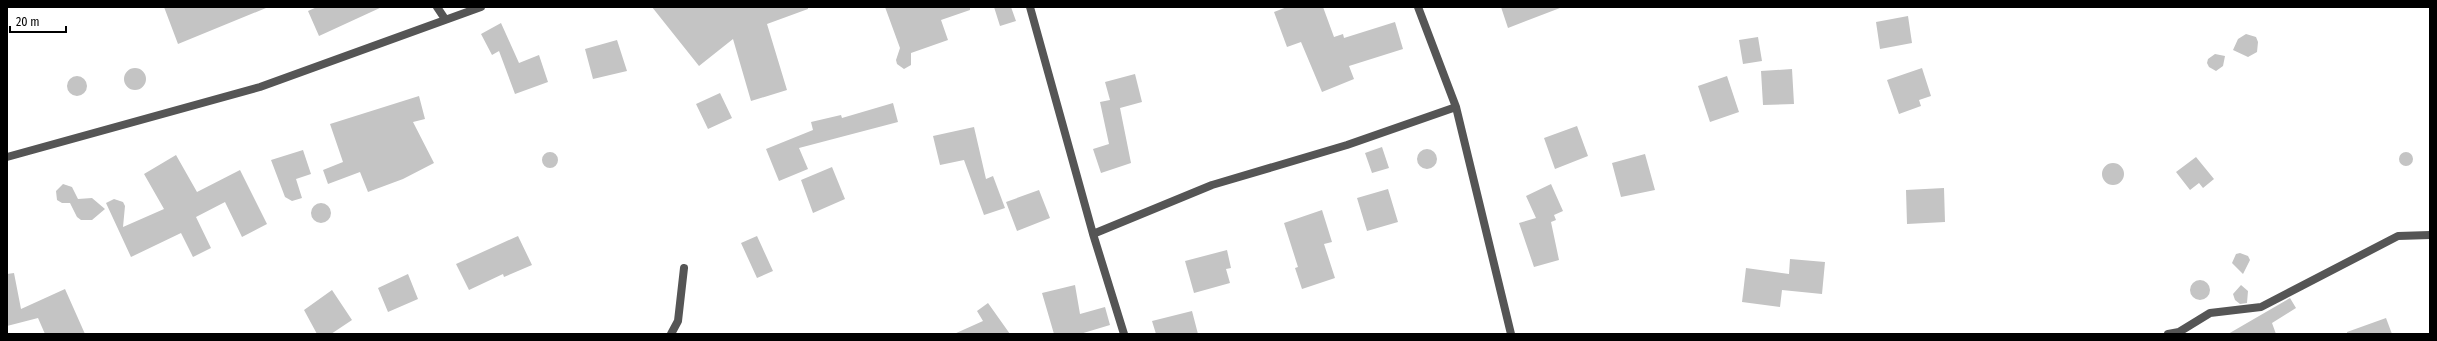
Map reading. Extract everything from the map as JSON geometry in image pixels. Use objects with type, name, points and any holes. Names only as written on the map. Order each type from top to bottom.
[{"type":"street","points":[[438,7],[445,19]]},
{"type":"street","points":[[7,157],[260,87],[481,7]]},
{"type":"street","points":[[1030,7],[1093,234],[1124,334]]},
{"type":"street","points":[[1418,7],[1456,107],[1511,334]]},
{"type":"street","points":[[1093,234],[1212,185],[1347,145],[1456,107]]},
{"type":"street","points":[[2168,334],[2179,332],[2210,313],[2261,308],[2398,236],[2430,235]]},
{"type":"street","points":[[671,334],[678,321],[684,268]]},
{"type":"building","points":[[164,7],[265,7],[266,8],[178,44]]},
{"type":"building","points":[[317,7],[382,7],[319,36],[308,11]]},
{"type":"building","points":[[652,7],[808,7],[808,9],[767,24],[787,90],[751,101],[733,39],[699,66]]},
{"type":"building","points":[[885,7],[970,7],[970,10],[941,20],[948,40],[911,53],[911,65],[904,69],[897,64],[896,60],[900,48]]},
{"type":"building","points":[[994,7],[1011,7],[1016,21],[1000,26]]},
{"type":"building","points":[[1287,7],[1323,7],[1334,37],[1343,34],[1344,38],[1395,22],[1403,49],[1349,66],[1354,79],[1322,92],[1301,42],[1287,47],[1274,12]]},
{"type":"building","points":[[1501,7],[1559,7],[1560,8],[1508,28]]},
{"type":"building","points":[[1908,16],[1912,43],[1880,49],[1876,22]]},
{"type":"building","points":[[501,23],[519,63],[539,55],[548,82],[515,94],[499,51],[492,55],[481,34]]},
{"type":"building","points":[[2246,34],[2256,37],[2258,42],[2257,52],[2248,57],[2233,50],[2238,39]]},
{"type":"building","points":[[1758,37],[1762,61],[1743,64],[1739,40]]},
{"type":"building","points":[[617,40],[627,71],[593,79],[585,49]]},
{"type":"building","points":[[2215,54],[2225,56],[2223,66],[2216,71],[2209,67],[2207,63],[2208,59]]},
{"type":"building","points":[[135,68],[143,71],[146,79],[143,87],[135,90],[127,87],[124,79],[127,71]]},
{"type":"building","points":[[1922,68],[1931,96],[1919,100],[1921,106],[1899,114],[1887,80]]},
{"type":"building","points":[[1792,69],[1794,104],[1763,105],[1761,71]]},
{"type":"building","points":[[1135,74],[1142,102],[1120,108],[1131,163],[1101,173],[1093,149],[1109,144],[1100,102],[1110,100],[1105,82]]},
{"type":"building","points":[[73,76],[81,76],[87,82],[87,90],[81,96],[73,96],[67,90],[67,82]]},
{"type":"building","points":[[1727,76],[1739,112],[1710,122],[1698,86]]},
{"type":"building","points":[[720,93],[732,118],[708,129],[696,104]]},
{"type":"building","points":[[419,96],[425,119],[413,122],[434,163],[403,179],[368,192],[360,172],[328,184],[323,170],[343,162],[330,124]]},
{"type":"building","points":[[893,103],[898,122],[799,148],[808,169],[779,181],[766,149],[813,130],[811,122],[841,115],[842,118]]},
{"type":"building","points":[[1577,126],[1588,156],[1555,169],[1544,138]]},
{"type":"building","points":[[974,127],[986,179],[993,176],[1005,208],[984,215],[964,160],[940,165],[933,136]]},
{"type":"building","points":[[1382,147],[1389,168],[1372,173],[1365,153]]},
{"type":"building","points":[[1427,149],[1434,152],[1437,159],[1434,166],[1427,169],[1420,166],[1417,159],[1420,152]]},
{"type":"building","points":[[303,150],[311,174],[296,179],[302,198],[292,201],[285,197],[271,160]]},
{"type":"building","points":[[550,152],[556,154],[558,160],[556,166],[550,168],[544,166],[542,160],[544,154]]},
{"type":"building","points":[[2403,152],[2409,152],[2413,156],[2413,162],[2409,166],[2403,166],[2399,162],[2399,156]]},
{"type":"building","points":[[1645,154],[1655,190],[1621,197],[1612,163]]},
{"type":"building","points":[[176,155],[197,192],[240,170],[267,224],[242,237],[225,202],[196,217],[211,248],[193,257],[181,233],[131,257],[106,203],[114,199],[123,202],[125,206],[123,227],[164,209],[144,174]]},
{"type":"building","points":[[2196,157],[2214,179],[2203,188],[2199,183],[2190,190],[2176,172]]},
{"type":"building","points":[[2113,163],[2117,164],[2123,170],[2123,178],[2117,184],[2113,185],[2109,184],[2103,178],[2102,174],[2103,170],[2109,164]]},
{"type":"building","points":[[832,167],[845,199],[813,213],[801,180]]},
{"type":"building","points":[[63,184],[72,187],[78,199],[92,198],[105,209],[92,220],[81,220],[77,217],[70,203],[62,203],[57,200],[56,191]]},
{"type":"building","points":[[1551,184],[1563,211],[1554,215],[1556,220],[1551,222],[1559,260],[1534,267],[1519,223],[1536,218],[1526,196]]},
{"type":"building","points":[[1944,188],[1945,222],[1907,224],[1906,190]]},
{"type":"building","points":[[1388,189],[1398,222],[1367,231],[1357,198]]},
{"type":"building","points":[[1039,190],[1050,218],[1017,231],[1006,202]]},
{"type":"building","points":[[321,203],[328,206],[331,213],[328,220],[321,223],[314,220],[311,213],[314,206]]},
{"type":"building","points":[[1322,210],[1332,242],[1324,244],[1335,278],[1302,289],[1295,268],[1298,267],[1284,223]]},
{"type":"building","points":[[518,236],[532,265],[504,277],[503,274],[469,290],[456,264]]},
{"type":"building","points":[[757,236],[773,271],[757,278],[741,243]]},
{"type":"building","points":[[1227,250],[1231,268],[1226,269],[1230,283],[1194,293],[1185,261]]},
{"type":"building","points":[[2240,253],[2248,256],[2250,260],[2243,274],[2232,263],[2236,254]]},
{"type":"building","points":[[1790,259],[1825,262],[1822,294],[1782,290],[1780,307],[1742,302],[1746,268],[1789,274]]},
{"type":"building","points":[[14,273],[21,309],[65,289],[85,334],[45,334],[38,318],[7,326],[7,274]]},
{"type":"building","points":[[408,274],[418,299],[388,312],[378,288]]},
{"type":"building","points":[[2196,280],[2204,280],[2210,286],[2210,294],[2204,300],[2196,300],[2190,294],[2190,286]]},
{"type":"building","points":[[1075,285],[1080,314],[1105,307],[1110,325],[1080,334],[1054,334],[1042,293]]},
{"type":"building","points":[[2241,285],[2248,291],[2247,303],[2240,304],[2235,300],[2233,294]]},
{"type":"building","points":[[332,290],[352,320],[331,334],[317,334],[304,310]]},
{"type":"building","points":[[2290,298],[2296,308],[2272,323],[2276,334],[2228,334]]},
{"type":"building","points":[[988,303],[1010,334],[954,334],[983,321],[977,311]]},
{"type":"building","points":[[1192,311],[1198,334],[1156,334],[1152,321]]},
{"type":"building","points":[[2386,318],[2392,334],[2347,334],[2347,332]]}]
